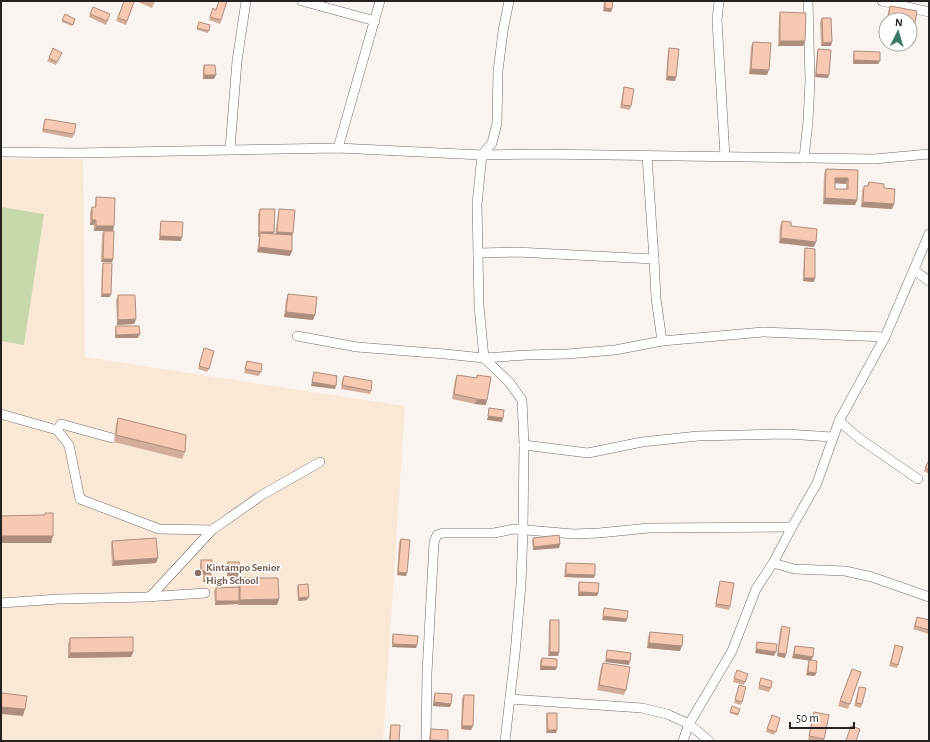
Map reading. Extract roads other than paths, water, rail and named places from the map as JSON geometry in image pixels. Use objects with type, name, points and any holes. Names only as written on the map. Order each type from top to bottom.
[{"type":"street","points":[[230,149],[237,61],[246,1]]},
{"type":"street","points":[[302,1],[375,21]]},
{"type":"street","points":[[338,148],[380,1]]},
{"type":"street","points":[[505,741],[521,584],[524,446],[522,400],[509,382],[484,358],[479,306],[477,204],[482,155],[492,143],[497,123],[498,71],[503,31],[509,1]]},
{"type":"street","points":[[719,1],[717,20],[725,157]]},
{"type":"street","points":[[804,158],[810,80],[808,1]]},
{"type":"street","points":[[882,1],[929,12]]},
{"type":"street","points":[[1,152],[78,153],[338,148],[482,155],[874,159],[929,154]]},
{"type":"street","points":[[647,156],[656,298],[662,341]]},
{"type":"street","points":[[683,741],[689,724],[732,651],[756,589],[773,563],[817,483],[832,437],[839,421],[885,337],[929,234]]},
{"type":"street","points":[[478,253],[516,252],[654,259]]},
{"type":"street","points":[[914,270],[929,281]]},
{"type":"street","points":[[297,336],[357,347],[484,358],[615,350],[662,341],[763,332],[885,337]]},
{"type":"street","points":[[1,414],[57,430],[69,445],[80,499],[159,529],[212,530]]},
{"type":"street","points":[[839,421],[860,439],[918,479]]},
{"type":"street","points":[[57,430],[61,424],[112,438]]},
{"type":"street","points":[[524,446],[588,453],[642,442],[698,436],[787,434],[832,437]]},
{"type":"street","points":[[150,597],[212,530],[262,495],[320,462]]},
{"type":"street","points":[[426,741],[427,673],[434,542],[437,535],[443,533],[494,533],[506,530],[574,534],[648,528],[792,527]]},
{"type":"street","points":[[773,563],[794,568],[846,571],[872,577],[929,597]]},
{"type":"street","points":[[1,603],[59,599],[150,597],[205,593]]},
{"type":"street","points":[[510,699],[642,708],[667,714],[689,724],[709,741]]},
{"type":"place","name":"Kintampo Senior High School","points":[[198,573]]}]
